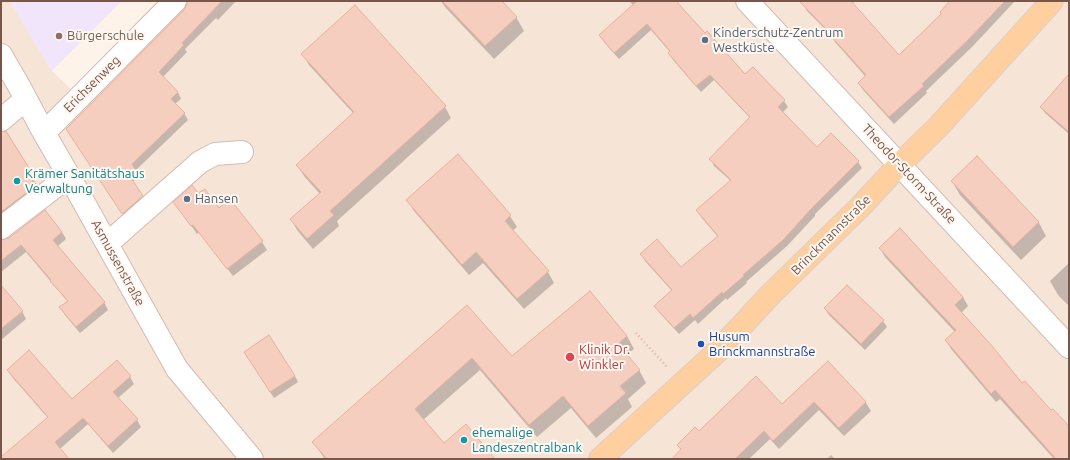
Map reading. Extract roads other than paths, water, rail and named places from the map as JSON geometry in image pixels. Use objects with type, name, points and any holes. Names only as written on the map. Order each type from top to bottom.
[{"type":"main road","name":"Brinckmannstraße","points":[[600,459],[719,350],[771,294],[860,207],[900,164],[938,127],[1052,1]]},
{"type":"street","name":"Erichsenweg","points":[[44,133],[175,1]]},
{"type":"street","name":"Theodor-Storm-Straße","points":[[747,1],[1069,347]]},
{"type":"street","name":"Asmussenstraße","points":[[1,55],[177,369],[252,459]]},
{"type":"street","points":[[1,120],[26,99]]},
{"type":"street","points":[[107,244],[200,162],[215,154],[242,152]]},
{"type":"street","points":[[1,228],[69,176]]},
{"type":"place","name":"Bürgerschule","points":[[59,36]]},
{"type":"place","name":"Kinderschutz-Zentrum Westküste","points":[[705,40]]},
{"type":"place","name":"Krämer Sanitätshaus Verwaltung","points":[[17,181]]},
{"type":"place","name":"Hansen","points":[[187,199]]},
{"type":"place","name":"Husum Brinckmannstraße","points":[[701,344]]},
{"type":"place","name":"Klinik Dr. Winkler","points":[[570,357]]},
{"type":"place","name":"ehemalige Landeszentralbank","points":[[464,440]]}]
